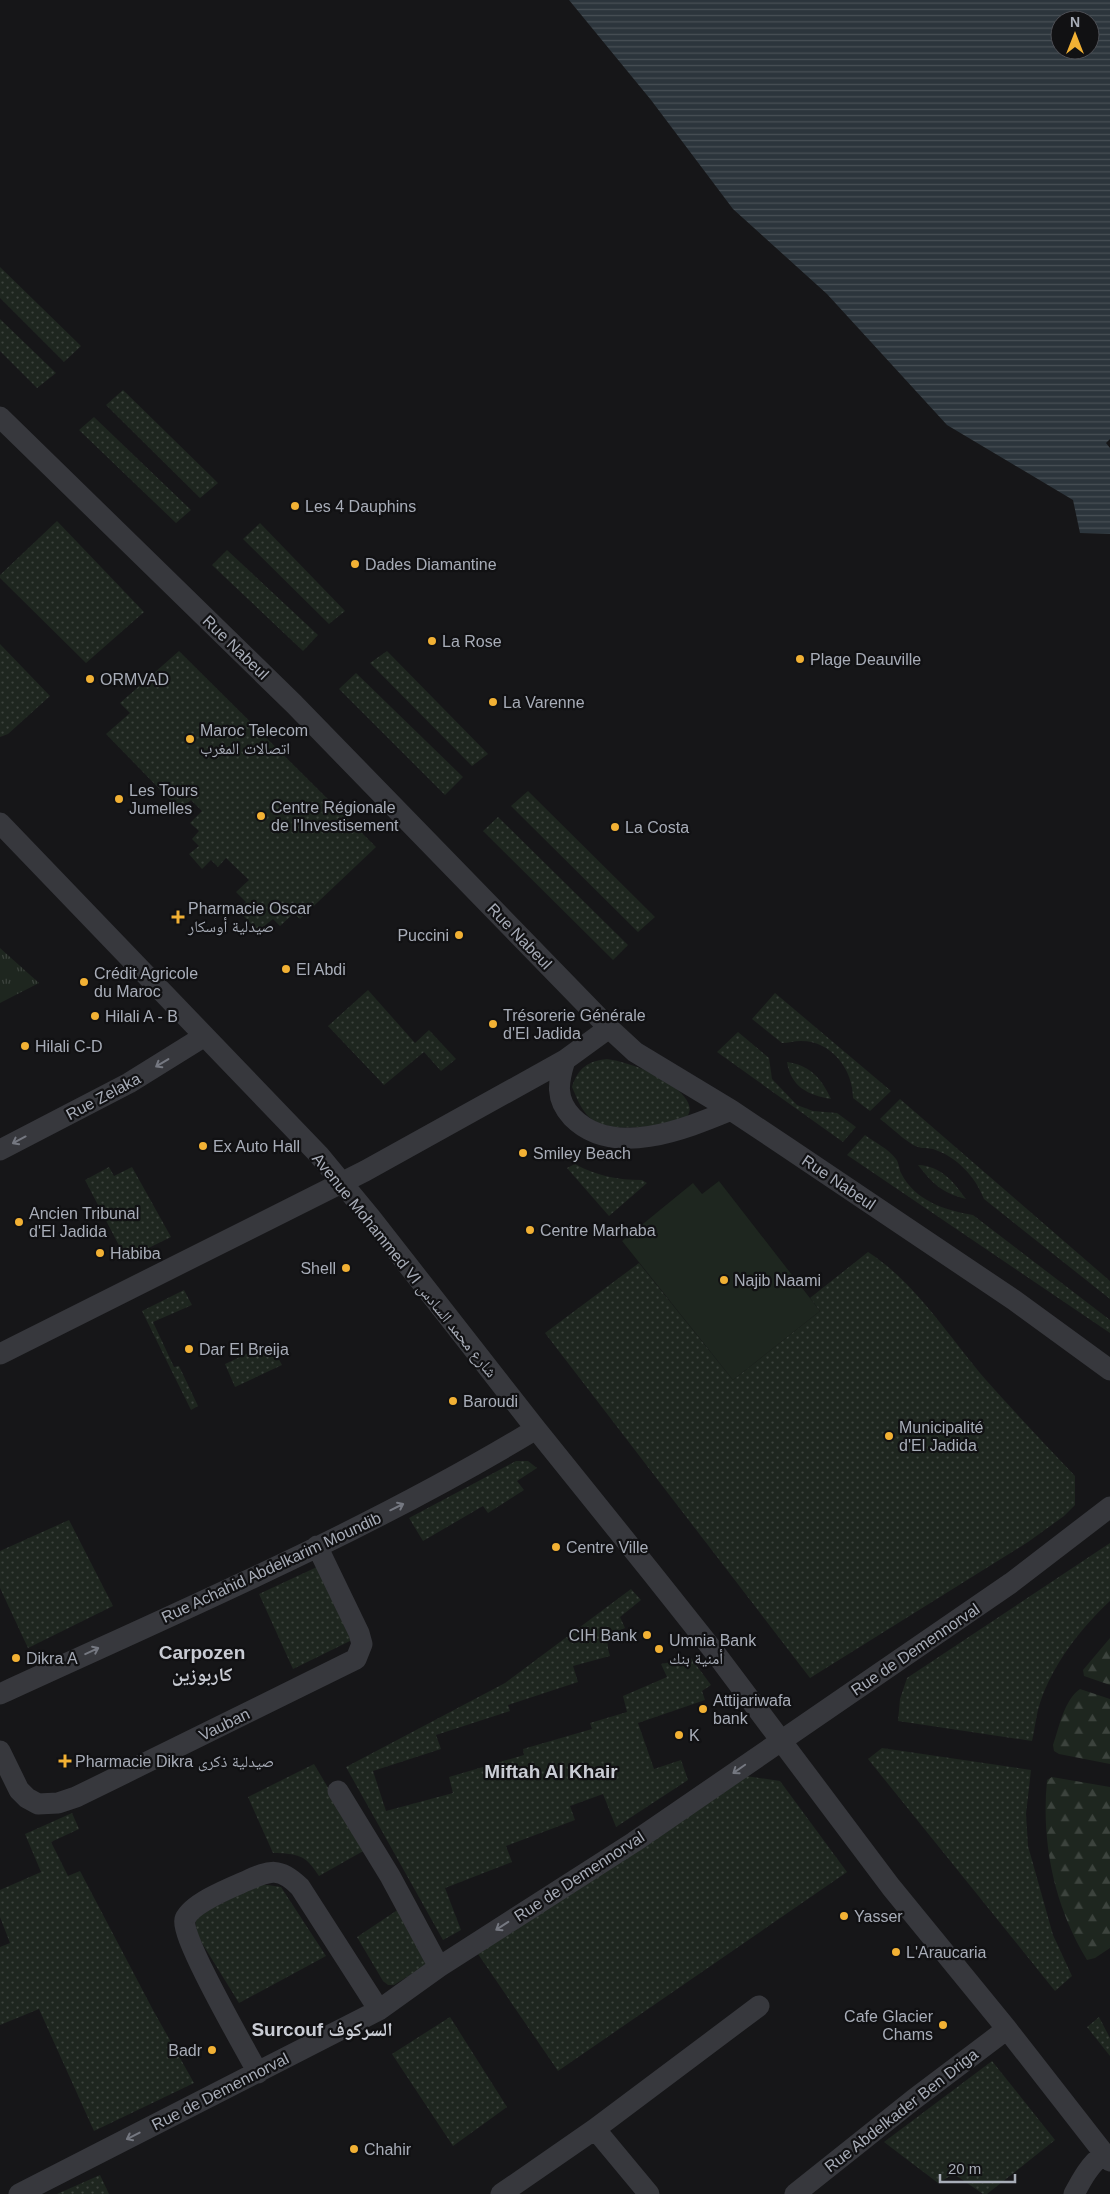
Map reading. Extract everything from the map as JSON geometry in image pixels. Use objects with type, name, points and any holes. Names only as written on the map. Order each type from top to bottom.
[{"type":"street","name":"Rue Nabeul","points":[[0,417],[294,704],[609,1028],[635,1052],[731,1110],[1014,1300],[1110,1370]]},
{"type":"street","name":"Avenue Mohammed VI شارع محمد السادس","points":[[0,823],[203,1037],[319,1155],[713,1650],[891,1887],[1007,2029],[1107,2158]]},
{"type":"street","points":[[0,1354],[342,1183],[564,1060],[609,1028]]},
{"type":"street","name":"Rue Zelaka","points":[[0,1150],[129,1083],[203,1037]]},
{"type":"street","points":[[564,1060],[559,1077],[559,1094],[565,1110],[582,1127],[602,1135],[617,1138],[639,1137],[675,1131],[731,1110]]},
{"type":"street","name":"Rue Achahid Abdelkarim Moundib","points":[[0,1694],[316,1546],[460,1475],[536,1429]]},
{"type":"street","name":"Rue de Demennorval","points":[[19,2194],[379,2010],[439,1967],[634,1842],[1012,1583],[1110,1508]]},
{"type":"street","name":"Vauban","points":[[0,1751],[19,1790],[27,1798],[38,1804],[58,1803],[76,1797],[356,1659],[362,1644],[359,1633],[316,1546]]},
{"type":"street","points":[[338,1791],[390,1876],[439,1967]]},
{"type":"street","points":[[258,2073],[194,1954],[183,1923],[185,1917],[194,1908],[213,1897],[258,1875],[281,1872],[289,1877],[300,1887],[379,2010]]},
{"type":"street","points":[[501,2194],[595,2129],[759,2006]]},
{"type":"street","name":"Rue Abdelkader Ben Driga","points":[[795,2194],[913,2100],[1007,2029]]},
{"type":"street","points":[[595,2129],[649,2194]]},
{"type":"street","points":[[1074,2194],[1097,2159],[1107,2158]]},
{"type":"green space","points":[[0,267],[81,346],[64,362],[0,298]]},
{"type":"green space","points":[[0,319],[56,373],[37,388],[0,351]]},
{"type":"green space","points":[[123,390],[218,483],[200,498],[106,405]]},
{"type":"green space","points":[[94,417],[191,510],[176,523],[79,430]]},
{"type":"green space","points":[[57,521],[144,612],[86,663],[0,578],[0,575]]},
{"type":"green space","points":[[260,523],[345,611],[329,624],[243,539]]},
{"type":"green space","points":[[227,550],[318,635],[303,651],[212,565]]},
{"type":"green space","points":[[0,644],[50,696],[8,734],[0,737]]},
{"type":"green space","points":[[179,651],[376,847],[300,919],[294,913],[280,926],[273,919],[258,931],[238,910],[246,902],[236,892],[249,880],[226,858],[218,867],[211,860],[202,869],[189,854],[199,846],[192,839],[199,831],[190,823],[202,811],[191,800],[180,810],[106,734],[130,713],[120,703]]},
{"type":"green space","points":[[387,651],[488,754],[472,766],[370,663]]},
{"type":"green space","points":[[356,673],[463,777],[445,795],[339,689]]},
{"type":"green space","points":[[528,791],[655,917],[638,932],[511,806]]},
{"type":"green space","points":[[498,817],[628,945],[613,960],[483,831]]},
{"type":"green space","points":[[0,948],[39,983],[0,1003]]},
{"type":"green space","points":[[368,990],[415,1043],[429,1030],[456,1059],[441,1071],[424,1052],[384,1085],[328,1026]]},
{"type":"green space","points":[[775,993],[891,1091],[870,1111],[853,1098],[852,1088],[845,1068],[831,1052],[812,1042],[782,1043],[752,1019]]},
{"type":"green space","points":[[738,1032],[769,1058],[772,1079],[797,1105],[813,1111],[837,1113],[856,1127],[843,1142],[717,1052]]},
{"type":"green space","points":[[607,1059],[640,1068],[671,1085],[686,1099],[690,1107],[688,1115],[681,1122],[631,1128],[606,1125],[595,1121],[587,1115],[572,1087],[574,1080],[581,1070],[589,1064]]},
{"type":"green space","points":[[787,1062],[802,1066],[814,1074],[824,1085],[831,1099],[808,1092],[797,1084],[792,1078]]},
{"type":"green space","points":[[900,1099],[1110,1281],[1110,1299],[984,1199],[976,1183],[957,1162],[933,1149],[914,1145],[880,1119]]},
{"type":"green space","points":[[865,1135],[893,1155],[901,1173],[914,1191],[932,1203],[973,1215],[1110,1320],[1110,1333],[847,1155]]},
{"type":"green space","points":[[575,1164],[591,1172],[624,1179],[642,1180],[647,1183],[609,1216],[567,1168]]},
{"type":"green space","points":[[918,1165],[940,1171],[956,1186],[966,1199],[944,1191]]},
{"type":"green space","points":[[109,1167],[114,1176],[132,1167],[171,1237],[126,1259],[85,1180]]},
{"type":"green space","name":"Najib Naami","points":[[719,1181],[820,1311],[733,1380],[622,1241],[693,1183],[702,1194]]},
{"type":"green space","points":[[868,1252],[917,1295],[986,1380],[1075,1476],[1075,1505],[1064,1516],[1028,1542],[810,1678],[545,1333],[639,1263],[733,1380],[820,1311],[810,1298]]},
{"type":"green space","points":[[184,1290],[192,1305],[153,1322],[174,1367],[179,1366],[198,1406],[191,1410],[142,1311]]},
{"type":"green space","points":[[270,1343],[282,1365],[235,1387],[225,1364]]},
{"type":"green space","points":[[516,1461],[528,1461],[537,1468],[517,1481],[524,1490],[488,1513],[483,1506],[423,1541],[409,1518]]},
{"type":"green space","points":[[69,1520],[113,1606],[28,1648],[0,1588],[0,1551]]},
{"type":"green space","points":[[1110,1543],[1110,1601],[1078,1635],[1052,1675],[1037,1712],[1032,1741],[898,1721],[900,1699],[907,1678]]},
{"type":"green space","points":[[319,1566],[352,1640],[293,1669],[259,1594]]},
{"type":"green space","points":[[631,1589],[641,1600],[620,1617],[625,1628],[607,1636],[610,1656],[573,1666],[578,1682],[508,1705],[510,1711],[436,1735],[441,1749],[373,1771],[386,1811],[453,1793],[449,1777],[524,1755],[523,1749],[592,1729],[590,1723],[627,1712],[623,1696],[667,1677],[661,1664],[691,1658],[711,1685],[702,1691],[705,1700],[638,1723],[654,1769],[681,1760],[688,1780],[616,1827],[603,1794],[570,1806],[575,1820],[506,1846],[512,1862],[445,1888],[461,1930],[443,1940],[346,1767],[505,1683]]},
{"type":"green space","points":[[1110,1638],[1110,1685],[1084,1676],[1083,1670]]},
{"type":"green space","points":[[1080,1689],[1110,1699],[1110,1764],[1059,1754],[1054,1751],[1053,1745],[1066,1707],[1074,1694]]},
{"type":"green space","points":[[882,1748],[1031,1770],[1026,1814],[1028,1846],[1053,1935],[1072,1976],[1055,1991],[868,1759]]},
{"type":"green space","points":[[314,1764],[365,1850],[319,1876],[305,1859],[295,1855],[273,1853],[248,1797]]},
{"type":"green space","points":[[746,1776],[780,1781],[847,1872],[558,2071],[478,1954]]},
{"type":"green space","points":[[1052,1777],[1110,1787],[1110,1948],[1095,1958],[1087,1960],[1066,1918],[1052,1873],[1046,1827],[1046,1803],[1047,1780]]},
{"type":"green space","points":[[72,1813],[79,1829],[51,1842],[68,1876],[80,1871],[153,2010],[194,2083],[94,2131],[39,2009],[0,2025],[0,1947],[10,1943],[0,1917],[0,1890],[41,1872],[25,1834]]},
{"type":"green space","points":[[261,1884],[281,1887],[326,1956],[239,2003],[197,1935],[195,1920],[198,1915]]},
{"type":"green space","points":[[402,1907],[431,1962],[394,1985],[388,1985],[383,1981],[357,1937]]},
{"type":"green space","points":[[450,2017],[507,2107],[453,2146],[392,2054]]},
{"type":"green space","points":[[1099,2017],[1110,2038],[1110,2056],[1087,2027]]},
{"type":"green space","points":[[992,2061],[1055,2140],[987,2194],[983,2194],[954,2174],[938,2183],[884,2142]]},
{"type":"green space","points":[[100,2175],[109,2194],[57,2194]]},
{"type":"shaded area","points":[[569,0],[1110,0],[1110,439],[1106,443],[1110,448],[1110,534],[1080,533],[1073,500],[947,425],[827,294],[733,209],[651,100]]},
{"type":"place","name":"Les 4 Dauphins","points":[[295,506]]},
{"type":"place","name":"Dades Diamantine","points":[[355,564]]},
{"type":"place","name":"La Rose","points":[[432,641]]},
{"type":"place","name":"Plage Deauville","points":[[800,659]]},
{"type":"place","name":"ORMVAD","points":[[90,679]]},
{"type":"place","name":"La Varenne","points":[[493,702]]},
{"type":"place","name":"Maroc Telecom اتصالات المغرب","points":[[190,739]]},
{"type":"place","name":"Les Tours Jumelles","points":[[119,799]]},
{"type":"place","name":"Centre Régionale de l'Investisement","points":[[261,816]]},
{"type":"place","name":"La Costa","points":[[615,827]]},
{"type":"place","name":"Pharmacie Oscar صيدلية أوسكار","points":[[178,917]]},
{"type":"place","name":"Puccini","points":[[459,935]]},
{"type":"place","name":"El Abdi","points":[[286,969]]},
{"type":"place","name":"Crédit Agricole du Maroc","points":[[84,982]]},
{"type":"place","name":"Hilali A - B","points":[[95,1016]]},
{"type":"place","name":"Trésorerie Générale d'El Jadida","points":[[493,1024]]},
{"type":"place","name":"Hilali C-D","points":[[25,1046]]},
{"type":"place","name":"Ex Auto Hall","points":[[203,1146]]},
{"type":"place","name":"Smiley Beach","points":[[523,1153]]},
{"type":"place","name":"Ancien Tribunal d'El Jadida","points":[[19,1222]]},
{"type":"place","name":"Centre Marhaba","points":[[530,1230]]},
{"type":"place","name":"Habiba","points":[[100,1253]]},
{"type":"place","name":"Shell","points":[[346,1268]]},
{"type":"place","name":"Najib Naami","points":[[724,1280]]},
{"type":"place","name":"Dar El Breija","points":[[189,1349]]},
{"type":"place","name":"Baroudi","points":[[453,1401]]},
{"type":"place","name":"Municipalité d'El Jadida","points":[[889,1436]]},
{"type":"place","name":"Centre Ville","points":[[556,1547]]},
{"type":"place","name":"CIH Bank","points":[[647,1635]]},
{"type":"place","name":"Umnia Bank أمنية بنك","points":[[659,1649]]},
{"type":"place","name":"Dikra A","points":[[16,1658]]},
{"type":"place","name":"Attijariwafa bank","points":[[703,1709]]},
{"type":"place","name":"K","points":[[679,1735]]},
{"type":"place","name":"Pharmacie Dikra صيدلية ذكرى","points":[[65,1761]]},
{"type":"place","name":"Yasser","points":[[844,1916]]},
{"type":"place","name":"L'Araucaria","points":[[896,1952]]},
{"type":"place","name":"Cafe Glacier Chams","points":[[943,2025]]},
{"type":"place","name":"Badr","points":[[212,2050]]},
{"type":"place","name":"Chahir","points":[[354,2149]]},
{"type":"district","name":"Carpozen كاربوزين","points":[[202,1663]]},
{"type":"district","name":"Miftah Al Khair","points":[[551,1771]]},
{"type":"district","name":"Surcouf السركوف","points":[[322,2029]]}]
